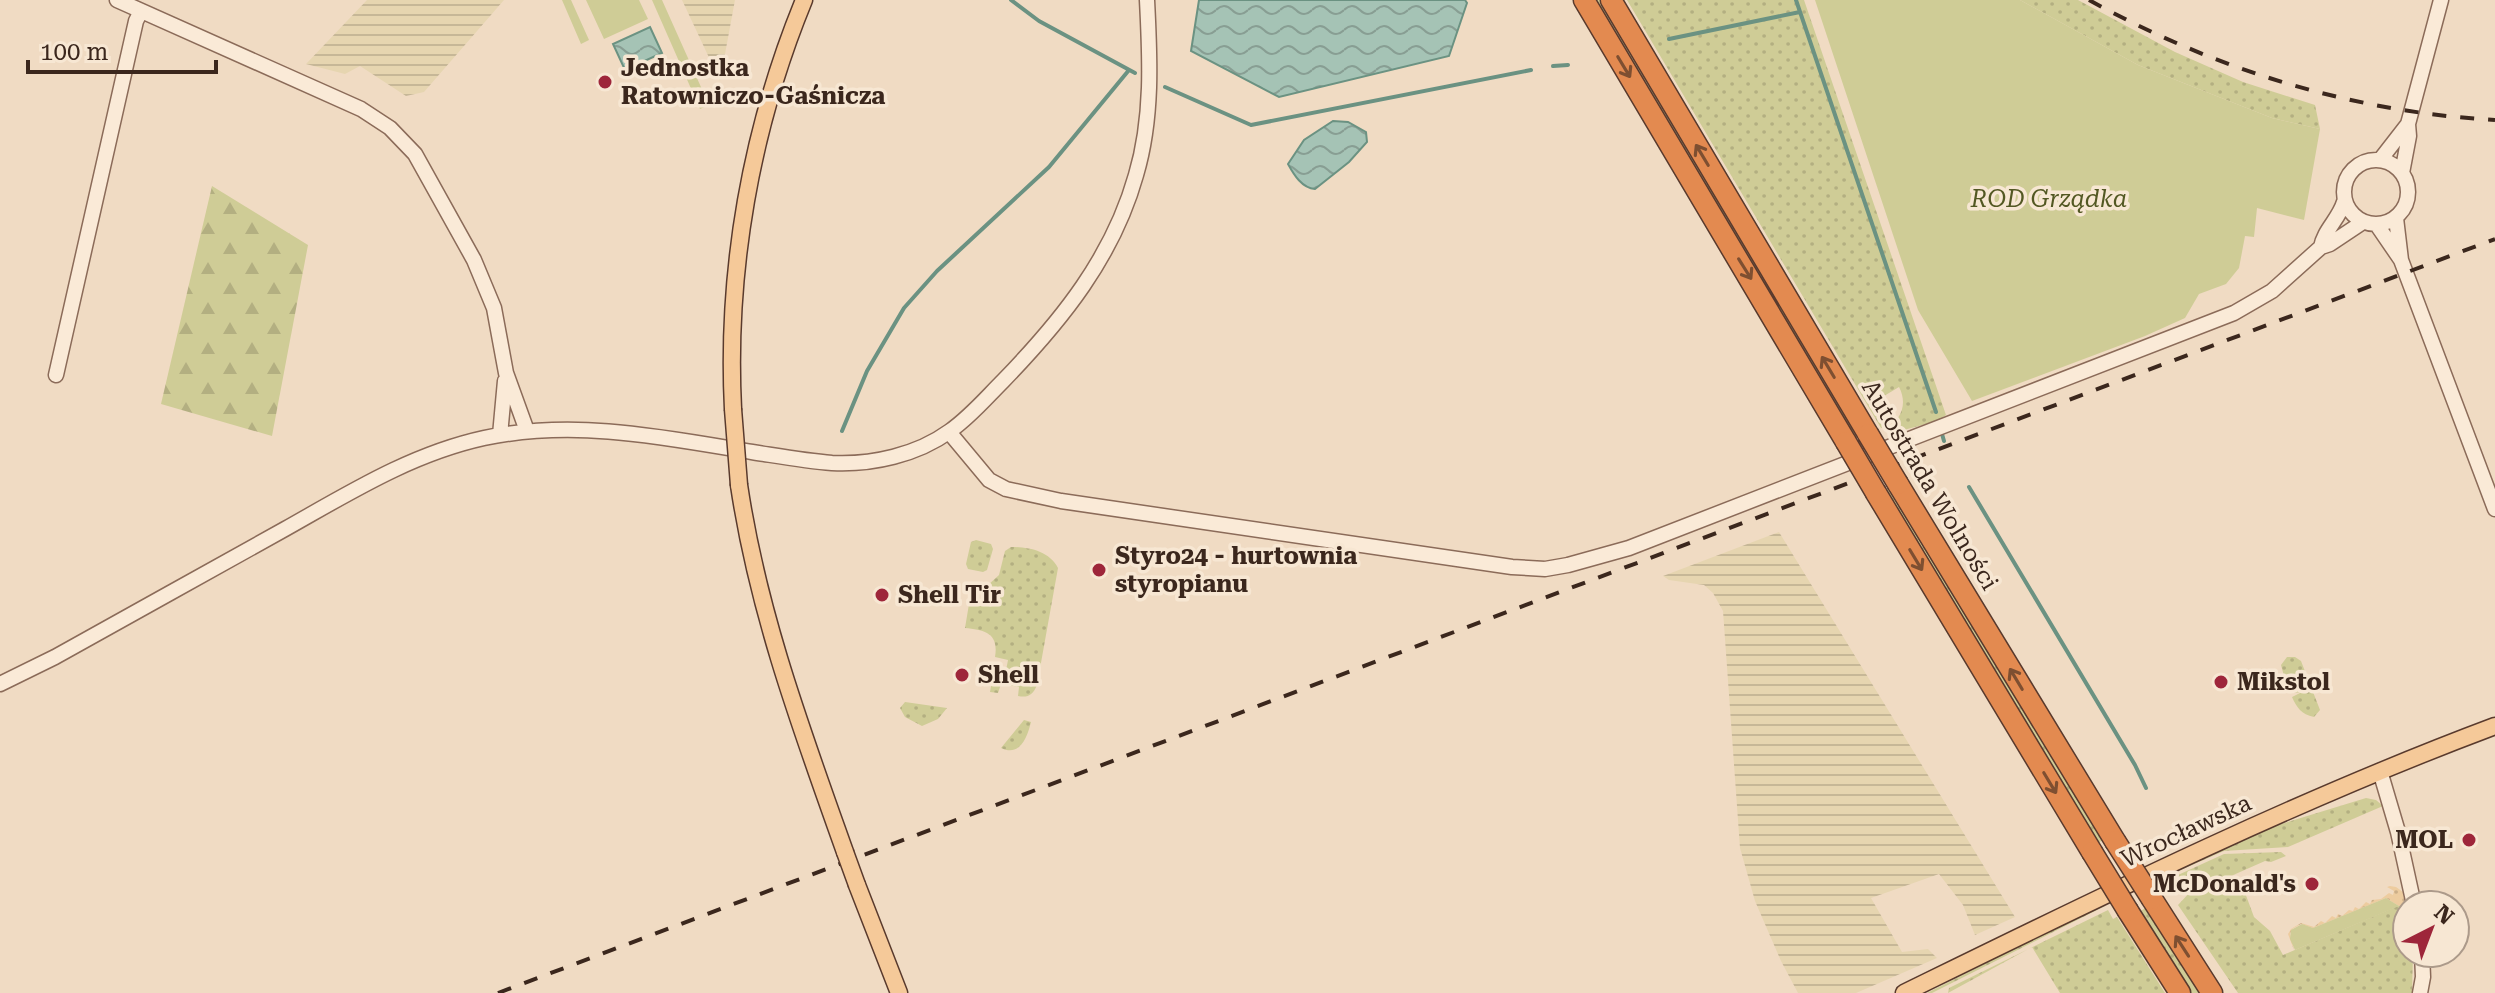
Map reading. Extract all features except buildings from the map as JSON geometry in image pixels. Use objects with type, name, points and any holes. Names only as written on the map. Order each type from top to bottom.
[{"type":"highway","name":"Autostrada Wolności","points":[[1584,0],[1876,493],[2180,993]]},
{"type":"highway","name":"Autostrada Wolności","points":[[1611,0],[1898,484],[2115,841],[2212,993]]},
{"type":"main road","points":[[804,0],[770,98],[743,215],[732,327],[733,409],[739,485],[765,616],[792,703],[899,993]]},
{"type":"main road","name":"Wrocławska","points":[[1904,993],[2204,848],[2380,771],[2495,726]]},
{"type":"street","points":[[117,0],[361,109],[404,140],[426,171],[485,284],[494,308],[506,373],[527,431]]},
{"type":"street","points":[[0,684],[55,657],[393,469],[457,445],[527,431],[591,429],[833,463],[881,461],[949,432],[978,407],[1044,338],[1078,296],[1107,249],[1130,196],[1144,140],[1149,89],[1147,0]]},
{"type":"street","points":[[2402,173],[2409,136],[2408,124],[2441,0]]},
{"type":"street","points":[[56,375],[132,36],[141,11]]},
{"type":"street","points":[[2380,160],[2408,124]]},
{"type":"street","points":[[2321,247],[2344,202],[2345,181],[2351,171],[2359,164],[2380,160],[2390,163],[2402,173],[2408,200],[2396,218],[2401,260],[2495,509]]},
{"type":"street","points":[[2344,202],[2349,211],[2370,224],[2401,260]]},
{"type":"street","points":[[949,432],[989,480],[1006,489],[1314,539],[1545,569],[1590,560],[1673,532],[2234,313],[2272,291],[2321,247],[2370,224],[2396,218]]},
{"type":"street","points":[[500,435],[506,373]]},
{"type":"street","points":[[2380,771],[2410,889]]},
{"type":"street","points":[[2420,993],[2423,969]]},
{"type":"shaded area","points":[[367,0],[504,0],[424,92],[406,96],[360,66],[345,74],[306,64]]},
{"type":"shaded area","points":[[682,0],[735,0],[720,81]]},
{"type":"shaded area","points":[[1779,532],[2015,917],[1975,935],[1963,905],[1939,874],[1871,898],[1902,952],[1928,949],[1937,958],[1856,993],[1798,993],[1781,961],[1755,901],[1740,848],[1723,611],[1713,593],[1704,585],[1669,580],[1663,576]]},
{"type":"green space","points":[[562,0],[571,0],[589,40],[581,44]]},
{"type":"green space","points":[[586,0],[639,0],[648,19],[604,39]]},
{"type":"green space","points":[[652,0],[662,0],[709,105],[700,109]]},
{"type":"green space","points":[[1593,0],[1601,0],[1859,436],[1854,438]]},
{"type":"green space","points":[[1627,0],[1804,0],[1946,415],[1937,421],[1889,434],[1886,429],[1896,421],[1903,405],[1899,387],[1874,402],[1888,426],[1881,428]]},
{"type":"green space","name":"ROD Grządka","points":[[1815,0],[2020,0],[2138,65],[2272,118],[2320,129],[2304,220],[2257,208],[2254,237],[2245,236],[2239,268],[2226,284],[2199,294],[2185,318],[1972,401],[1918,310]]},
{"type":"green space","points":[[2020,0],[2078,0],[2175,52],[2243,82],[2315,105],[2320,129],[2272,118],[2138,65]]},
{"type":"green space","points":[[212,186],[308,245],[272,436],[161,404]]},
{"type":"green space","points":[[1889,488],[2103,840],[2096,844],[1885,490]]},
{"type":"green space","points":[[976,540],[991,544],[993,549],[987,570],[983,572],[968,569],[966,564],[971,542]]},
{"type":"green space","points":[[1011,547],[1038,551],[1058,568],[1037,685],[1025,697],[1018,696],[1019,687],[1001,684],[998,693],[990,692],[992,680],[1004,681],[1008,660],[995,657],[995,643],[989,634],[965,628],[970,598],[985,600],[987,586],[999,575],[1005,551]]},
{"type":"green space","points":[[2287,657],[2301,661],[2320,710],[2314,717],[2300,710],[2292,697],[2302,692],[2293,693],[2289,683],[2296,678],[2289,680],[2287,675],[2284,676],[2281,665]]},
{"type":"green space","points":[[905,702],[947,708],[938,719],[922,726],[905,717],[900,708]]},
{"type":"green space","points":[[1024,720],[1031,722],[1022,744],[1013,750],[1001,748]]},
{"type":"green space","points":[[2366,798],[2376,800],[2383,806],[2288,847],[2224,851],[2160,879],[2158,877],[2265,829]]},
{"type":"green space","points":[[2281,852],[2286,856],[2265,861],[2231,876],[2240,892],[2244,890],[2254,917],[2270,931],[2283,955],[2391,909],[2391,969],[2413,969],[2412,993],[2238,993],[2178,905],[2191,891],[2175,880],[2167,880],[2224,854]]},
{"type":"green space","points":[[2386,898],[2391,901],[2391,909],[2295,950],[2290,939],[2291,930],[2302,924],[2313,928]]},
{"type":"green space","points":[[2104,904],[1932,993],[1927,993]]},
{"type":"green space","points":[[2148,906],[2203,993],[2189,993],[2138,913]]},
{"type":"green space","points":[[2108,910],[2113,919],[2117,917],[2165,993],[2060,993],[2032,947]]},
{"type":"green space","points":[[2027,950],[1948,993],[1949,988]]},
{"type":"sand","points":[[2389,893],[2391,901],[2386,898],[2313,928],[2301,924],[2292,929],[2290,934],[2294,950],[2288,934],[2291,929],[2301,923],[2314,927],[2332,916],[2342,916]]},
{"type":"water","points":[[1199,0],[1465,0],[1467,3],[1449,56],[1279,97],[1191,51]]},
{"type":"water","points":[[650,27],[662,53],[625,70],[613,44]]},
{"type":"water","points":[[1333,121],[1348,122],[1366,132],[1367,142],[1349,162],[1315,189],[1310,188],[1299,180],[1288,164],[1304,140]]},
{"type":"waterway","points":[[1011,0],[1039,21],[1135,73]]},
{"type":"waterway","points":[[1796,0],[1936,412]]},
{"type":"waterway","points":[[1669,39],[1800,12]]},
{"type":"waterway","points":[[1553,66],[1568,65]]},
{"type":"waterway","points":[[842,431],[867,371],[904,308],[937,271],[1049,167],[1129,70]]},
{"type":"waterway","points":[[1165,87],[1251,125],[1531,70]]},
{"type":"waterway","points":[[1942,434],[1944,441]]},
{"type":"waterway","points":[[1969,487],[2146,788]]},
{"type":"railway","points":[[2089,0],[2185,47],[2285,83],[2389,108],[2495,120]]},
{"type":"railway","points":[[498,993],[2495,239]]},
{"type":"place","name":"Jednostka Ratowniczo-Gaśnicza","points":[[605,82]]},
{"type":"place","name":"Styro24 - hurtownia styropianu","points":[[1099,570]]},
{"type":"place","name":"Shell Tir","points":[[882,595]]},
{"type":"place","name":"Shell","points":[[962,675]]},
{"type":"place","name":"Mikstol","points":[[2221,682]]},
{"type":"place","name":"MOL","points":[[2469,840]]},
{"type":"place","name":"McDonald's","points":[[2312,884]]}]
